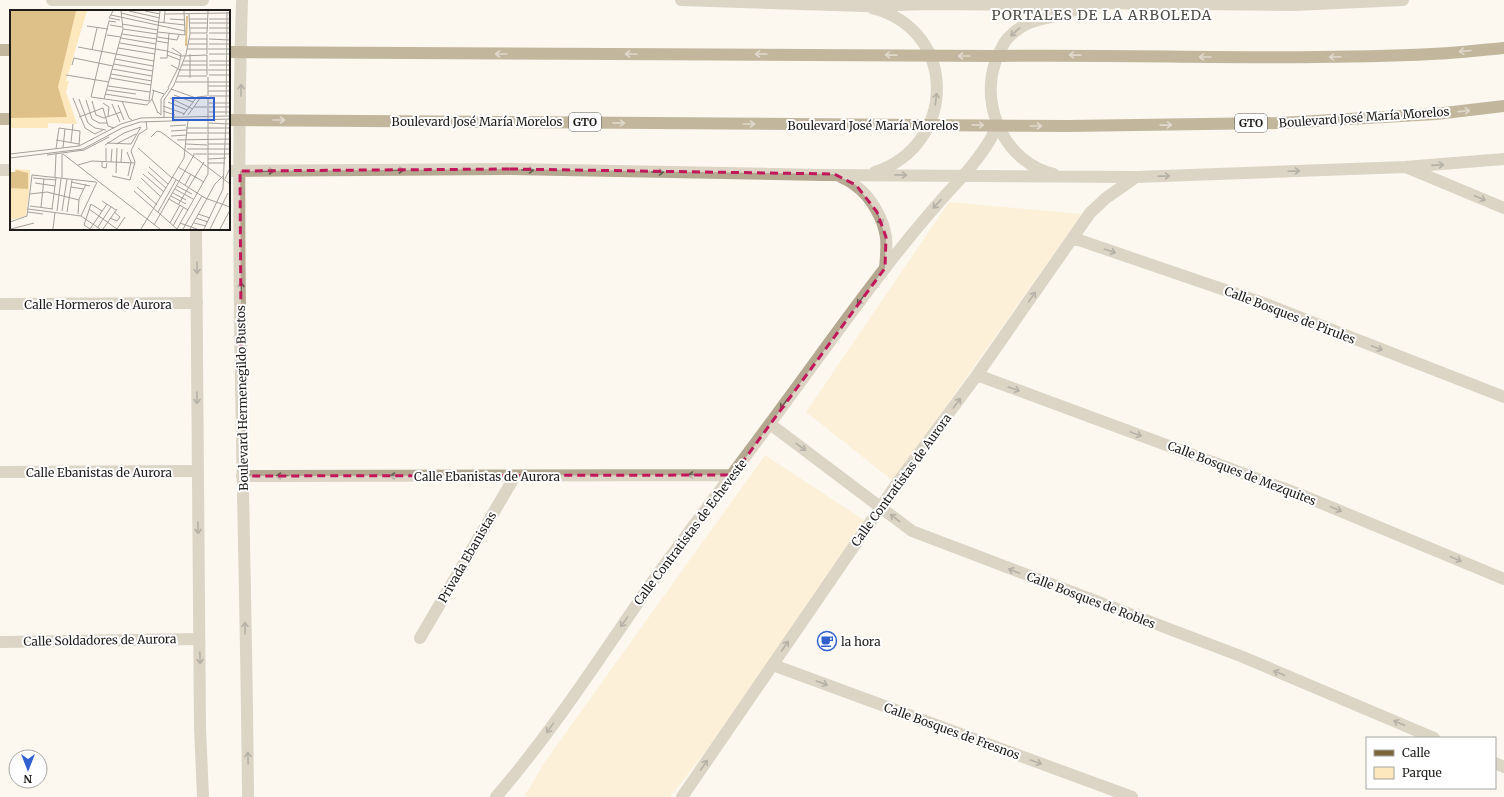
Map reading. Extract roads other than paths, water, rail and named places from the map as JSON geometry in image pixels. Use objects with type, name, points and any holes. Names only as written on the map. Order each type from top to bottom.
[{"type":"main road","points":[[235,52],[1314,57],[1433,54],[1504,48]]},
{"type":"main road","name":"Boulevard José María Morelos","points":[[235,120],[1068,126],[1279,123],[1436,114],[1504,106]]},
{"type":"street","points":[[52,0],[203,0]]},
{"type":"street","name":"Boulevard Hermenegildo Bustos","points":[[242,0],[235,52],[234,171],[248,797]]},
{"type":"street","points":[[681,0],[864,6],[930,2],[1294,5],[1403,0]]},
{"type":"street","points":[[1131,0],[1163,4]]},
{"type":"street","points":[[1083,177],[1065,176],[1048,172],[1032,165],[1018,154],[1006,141],[997,126],[992,109],[990,91],[992,73],[997,56],[1006,40],[1019,29],[1035,20],[1065,13],[1089,3]]},
{"type":"street","points":[[864,6],[882,11],[898,19],[922,39],[930,55],[936,73],[937,90],[935,107],[930,124],[912,151],[899,161],[868,175]]},
{"type":"street","name":"Calle Contratistas de Echeveste","points":[[496,797],[540,742],[664,565],[733,475],[884,268],[930,212],[977,160],[992,139],[997,126]]},
{"type":"street","points":[[234,171],[510,169],[868,175],[1136,177],[1405,167],[1504,159]]},
{"type":"street","points":[[1405,167],[1504,208]]},
{"type":"street","points":[[834,174],[856,185],[867,196],[877,212],[886,237],[887,250],[884,268]]},
{"type":"street","name":"Calle Contratistas de Aurora","points":[[682,797],[898,482],[977,375],[1090,212],[1106,198],[1136,177]]},
{"type":"street","points":[[196,230],[199,639],[203,797]]},
{"type":"street","name":"Calle Bosques de Pirules","points":[[1073,238],[1263,303],[1504,397]]},
{"type":"street","name":"Calle Hormeros de Aurora","points":[[0,304],[197,303]]},
{"type":"street","name":"Calle Bosques de Mezquites","points":[[977,375],[1304,496],[1504,579]]},
{"type":"street","name":"Calle Bosques de Robles","points":[[770,424],[912,531],[1242,657],[1432,737]]},
{"type":"street","name":"Calle Ebanistas de Aurora","points":[[0,472],[198,471]]},
{"type":"street","name":"Calle Ebanistas de Aurora","points":[[242,476],[733,475]]},
{"type":"street","name":"Privada Ebanistas","points":[[420,638],[515,476]]},
{"type":"street","name":"Calle Soldadores de Aurora","points":[[0,642],[199,639]]},
{"type":"street","name":"Calle Bosques de Fresnos","points":[[773,665],[1132,797]]},
{"type":"place","name":"la hora","points":[[827,641]]},
{"type":"district","name":"PORTALES DE LA ARBOLEDA","points":[[1102,15]]}]
